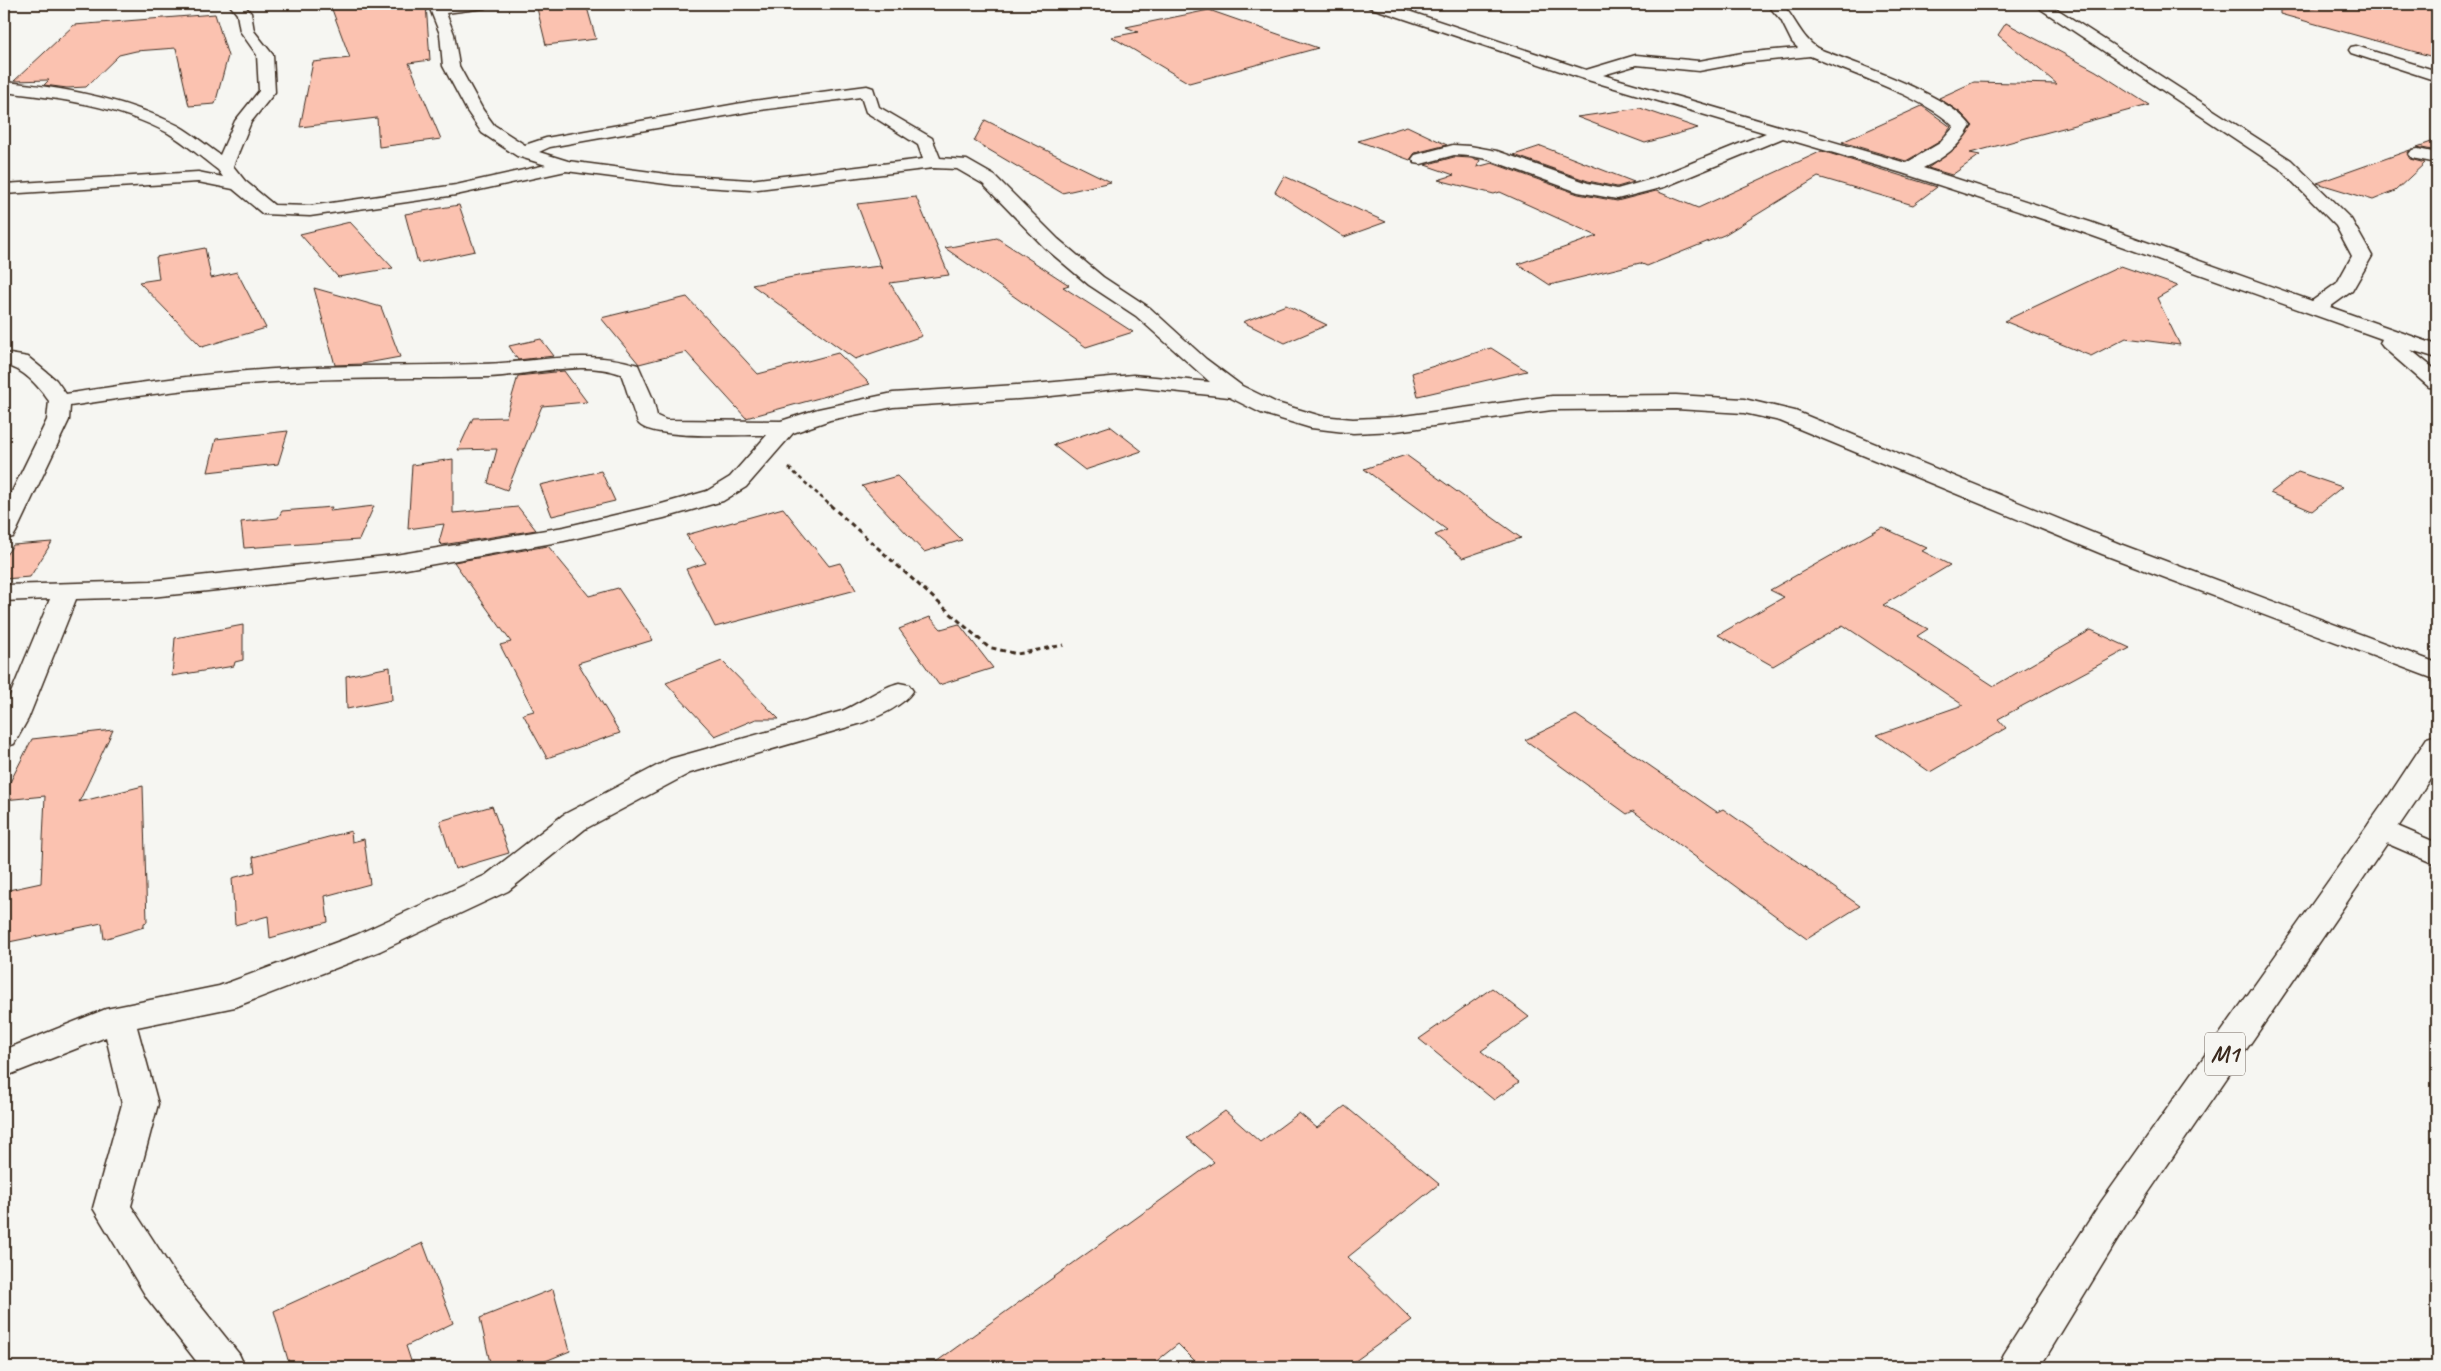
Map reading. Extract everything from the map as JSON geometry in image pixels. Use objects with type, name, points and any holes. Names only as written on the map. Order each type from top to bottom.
[{"type":"street","points":[[224,166],[243,121],[268,92],[265,55],[247,31],[244,13],[236,4]]},
{"type":"street","points":[[484,4],[436,7],[447,34],[451,66],[475,111],[488,129],[523,152],[566,166],[674,180],[750,185],[933,163],[961,164],[989,180],[1051,243],[1096,281],[1143,312],[1199,363],[1234,391],[1269,408],[1319,423],[1353,426],[1396,424],[1552,403],[1686,403],[1744,406],[1786,416],[1884,454],[2111,548],[2437,672]]},
{"type":"street","points":[[1374,4],[1586,75],[1908,169],[2074,224],[2437,352]]},
{"type":"street","points":[[1774,4],[1787,18],[1799,42],[1812,51],[1936,106],[1960,120],[1963,126],[1958,137],[1944,150],[1908,169]]},
{"type":"street","points":[[2040,4],[2196,108],[2272,155],[2296,175],[2344,223],[2362,256],[2345,287],[2315,308]]},
{"type":"street","points":[[2356,50],[2437,76]]},
{"type":"street","points":[[1586,75],[1636,60],[1699,66],[1742,58],[1812,51]]},
{"type":"street","points":[[4,87],[46,91],[117,107],[174,130],[224,166],[239,185],[269,210],[310,211],[456,190],[566,166]]},
{"type":"street","points":[[523,152],[546,143],[604,132],[665,123],[753,106],[867,91],[872,109],[926,142],[933,163]]},
{"type":"street","points":[[1421,159],[1453,150],[1470,151],[1491,155],[1584,188],[1617,194],[1658,183],[1782,132]]},
{"type":"street","points":[[2418,154],[2437,158]]},
{"type":"street","points":[[4,189],[198,177],[239,185]]},
{"type":"street","points":[[2375,331],[2437,382]]},
{"type":"street","points":[[4,359],[20,361],[48,385],[60,401],[58,420],[4,532]]},
{"type":"street","points":[[60,401],[216,379],[325,372],[501,370],[600,362],[618,364],[630,370],[647,419],[654,425],[666,427],[785,428],[826,414],[893,400],[1033,392],[1133,381],[1154,381],[1234,391]]},
{"type":"street","points":[[4,593],[150,589],[395,563],[564,534],[664,511],[715,496],[738,482],[768,450],[785,428]]},
{"type":"street","points":[[4,738],[14,719],[66,591]]},
{"type":"street","points":[[4,1064],[118,1018],[223,998],[368,943],[497,883],[574,822],[660,775],[680,766],[852,717],[873,708],[899,691]]},
{"type":"street","name":"M1","points":[[2018,1367],[2114,1213],[2381,829],[2437,744]]},
{"type":"street","points":[[2381,829],[2437,855]]},
{"type":"street","points":[[118,1018],[140,1104],[112,1208],[161,1286],[225,1367]]},
{"type":"path","points":[[768,450],[988,647],[1003,655],[1023,655],[1064,645]]},
{"type":"building","points":[[330,4],[426,4],[430,60],[409,63],[441,139],[379,147],[377,118],[300,127],[313,62],[350,58]]},
{"type":"building","points":[[536,4],[586,4],[596,39],[546,45]]},
{"type":"building","points":[[2367,4],[2424,4],[2437,10],[2437,58],[2280,14],[2280,10]]},
{"type":"building","points":[[1209,10],[1318,48],[1189,83],[1112,37],[1138,32],[1126,27]]},
{"type":"building","points":[[215,14],[228,56],[215,104],[189,106],[176,48],[136,51],[119,55],[86,87],[67,88],[44,85],[49,80],[14,81],[74,25]]},
{"type":"building","points":[[2006,23],[2096,71],[2149,105],[1970,153],[1980,155],[1952,175],[1928,168],[1957,147],[1973,126],[1961,113],[1939,98],[1974,82],[2057,84],[1998,35]]},
{"type":"building","points":[[1922,106],[1951,127],[1939,142],[1906,161],[1842,142]]},
{"type":"building","points":[[1640,108],[1698,128],[1645,143],[1577,117]]},
{"type":"building","points":[[985,120],[1111,182],[1062,193],[974,141]]},
{"type":"building","points":[[1407,126],[1447,145],[1415,153],[1410,160],[1358,141]]},
{"type":"building","points":[[2437,140],[2437,151],[2417,147]]},
{"type":"building","points":[[1541,146],[1634,182],[1617,187],[1588,181],[1514,155]]},
{"type":"building","points":[[2410,150],[2407,154],[2410,159],[2425,163],[2395,191],[2373,200],[2317,183]]},
{"type":"building","points":[[1822,151],[1937,187],[1913,205],[1818,177],[1724,235],[1647,266],[1640,263],[1550,285],[1518,264],[1597,236],[1500,192],[1494,194],[1438,180],[1454,175],[1425,165],[1454,157],[1470,158],[1480,160],[1477,167],[1492,163],[1578,194],[1617,201],[1656,191],[1698,208]]},
{"type":"building","points":[[1284,176],[1386,222],[1344,237],[1275,192]]},
{"type":"building","points":[[916,197],[949,275],[890,283],[922,336],[855,359],[752,285],[803,275],[880,266],[882,269],[857,204]]},
{"type":"building","points":[[459,205],[475,251],[418,263],[405,214]]},
{"type":"building","points":[[350,222],[393,268],[338,277],[300,234]]},
{"type":"building","points":[[997,238],[1069,285],[1063,287],[1133,332],[1086,347],[945,248]]},
{"type":"building","points":[[205,248],[211,278],[237,272],[266,328],[202,347],[139,282],[159,279],[156,257]]},
{"type":"building","points":[[2121,266],[2178,286],[2157,298],[2180,345],[2126,338],[2091,356],[2004,321]]},
{"type":"building","points":[[314,288],[381,307],[400,357],[362,364],[335,365]]},
{"type":"building","points":[[687,297],[758,374],[838,353],[870,384],[746,418],[686,352],[639,364],[601,318]]},
{"type":"building","points":[[1286,305],[1327,325],[1285,343],[1243,322]]},
{"type":"building","points":[[541,339],[554,356],[518,360],[509,346]]},
{"type":"building","points":[[1491,348],[1527,371],[1418,396],[1412,373]]},
{"type":"building","points":[[564,371],[587,402],[542,406],[507,490],[488,483],[497,449],[458,450],[473,418],[506,417],[518,376]]},
{"type":"building","points":[[1110,426],[1142,451],[1085,470],[1053,445]]},
{"type":"building","points":[[288,431],[278,464],[208,472],[216,439]]},
{"type":"building","points":[[1406,455],[1521,538],[1463,558],[1435,535],[1447,530],[1364,469]]},
{"type":"building","points":[[453,459],[453,513],[518,507],[536,530],[442,545],[439,542],[444,524],[408,529],[412,465]]},
{"type":"building","points":[[601,471],[615,501],[552,516],[540,485]]},
{"type":"building","points":[[2298,472],[2342,487],[2312,511],[2270,493]]},
{"type":"building","points":[[897,476],[962,540],[924,552],[862,486]]},
{"type":"building","points":[[374,506],[359,540],[244,548],[241,522],[278,518],[282,511],[332,507],[330,511]]},
{"type":"building","points":[[783,508],[829,566],[840,563],[856,590],[715,627],[686,569],[706,563],[686,535]]},
{"type":"building","points":[[1882,527],[1927,548],[1922,551],[1950,565],[1883,605],[1928,629],[1917,636],[1994,686],[2091,630],[2130,648],[1998,719],[2006,728],[1930,772],[1877,735],[1963,705],[1843,625],[1773,666],[1718,635],[1784,597],[1770,590]]},
{"type":"building","points":[[52,542],[30,577],[4,579],[4,558],[13,545]]},
{"type":"building","points":[[548,546],[589,596],[618,588],[653,640],[578,663],[620,733],[547,758],[523,714],[534,711],[500,645],[511,642],[454,562]]},
{"type":"building","points":[[930,617],[941,629],[959,624],[993,668],[939,685],[899,629]]},
{"type":"building","points":[[243,625],[243,660],[235,662],[234,666],[172,676],[175,638]]},
{"type":"building","points":[[722,661],[779,719],[756,719],[715,736],[666,683]]},
{"type":"building","points":[[390,667],[392,700],[347,709],[346,676]]},
{"type":"building","points":[[1576,715],[1717,812],[1723,809],[1860,906],[1807,939],[1633,811],[1627,814],[1525,740]]},
{"type":"building","points":[[113,730],[79,802],[143,786],[147,922],[144,923],[144,927],[104,939],[102,923],[4,943],[4,891],[41,883],[45,796],[4,800],[4,794],[32,739]]},
{"type":"building","points":[[492,806],[509,853],[455,869],[440,821]]},
{"type":"building","points":[[351,831],[352,842],[364,839],[370,884],[325,896],[328,922],[270,938],[268,916],[235,925],[232,878],[255,872],[253,857]]},
{"type":"building","points":[[1492,988],[1529,1017],[1481,1051],[1519,1082],[1494,1100],[1419,1039]]},
{"type":"building","points":[[1345,1106],[1439,1184],[1348,1257],[1412,1320],[1347,1367],[1201,1367],[1178,1344],[1149,1367],[929,1367],[1214,1162],[1187,1138],[1225,1111],[1260,1142],[1299,1113],[1317,1128]]},
{"type":"building","points":[[423,1243],[453,1323],[406,1346],[413,1367],[290,1367],[274,1311]]},
{"type":"building","points":[[553,1289],[570,1351],[531,1367],[491,1367],[480,1318]]}]
